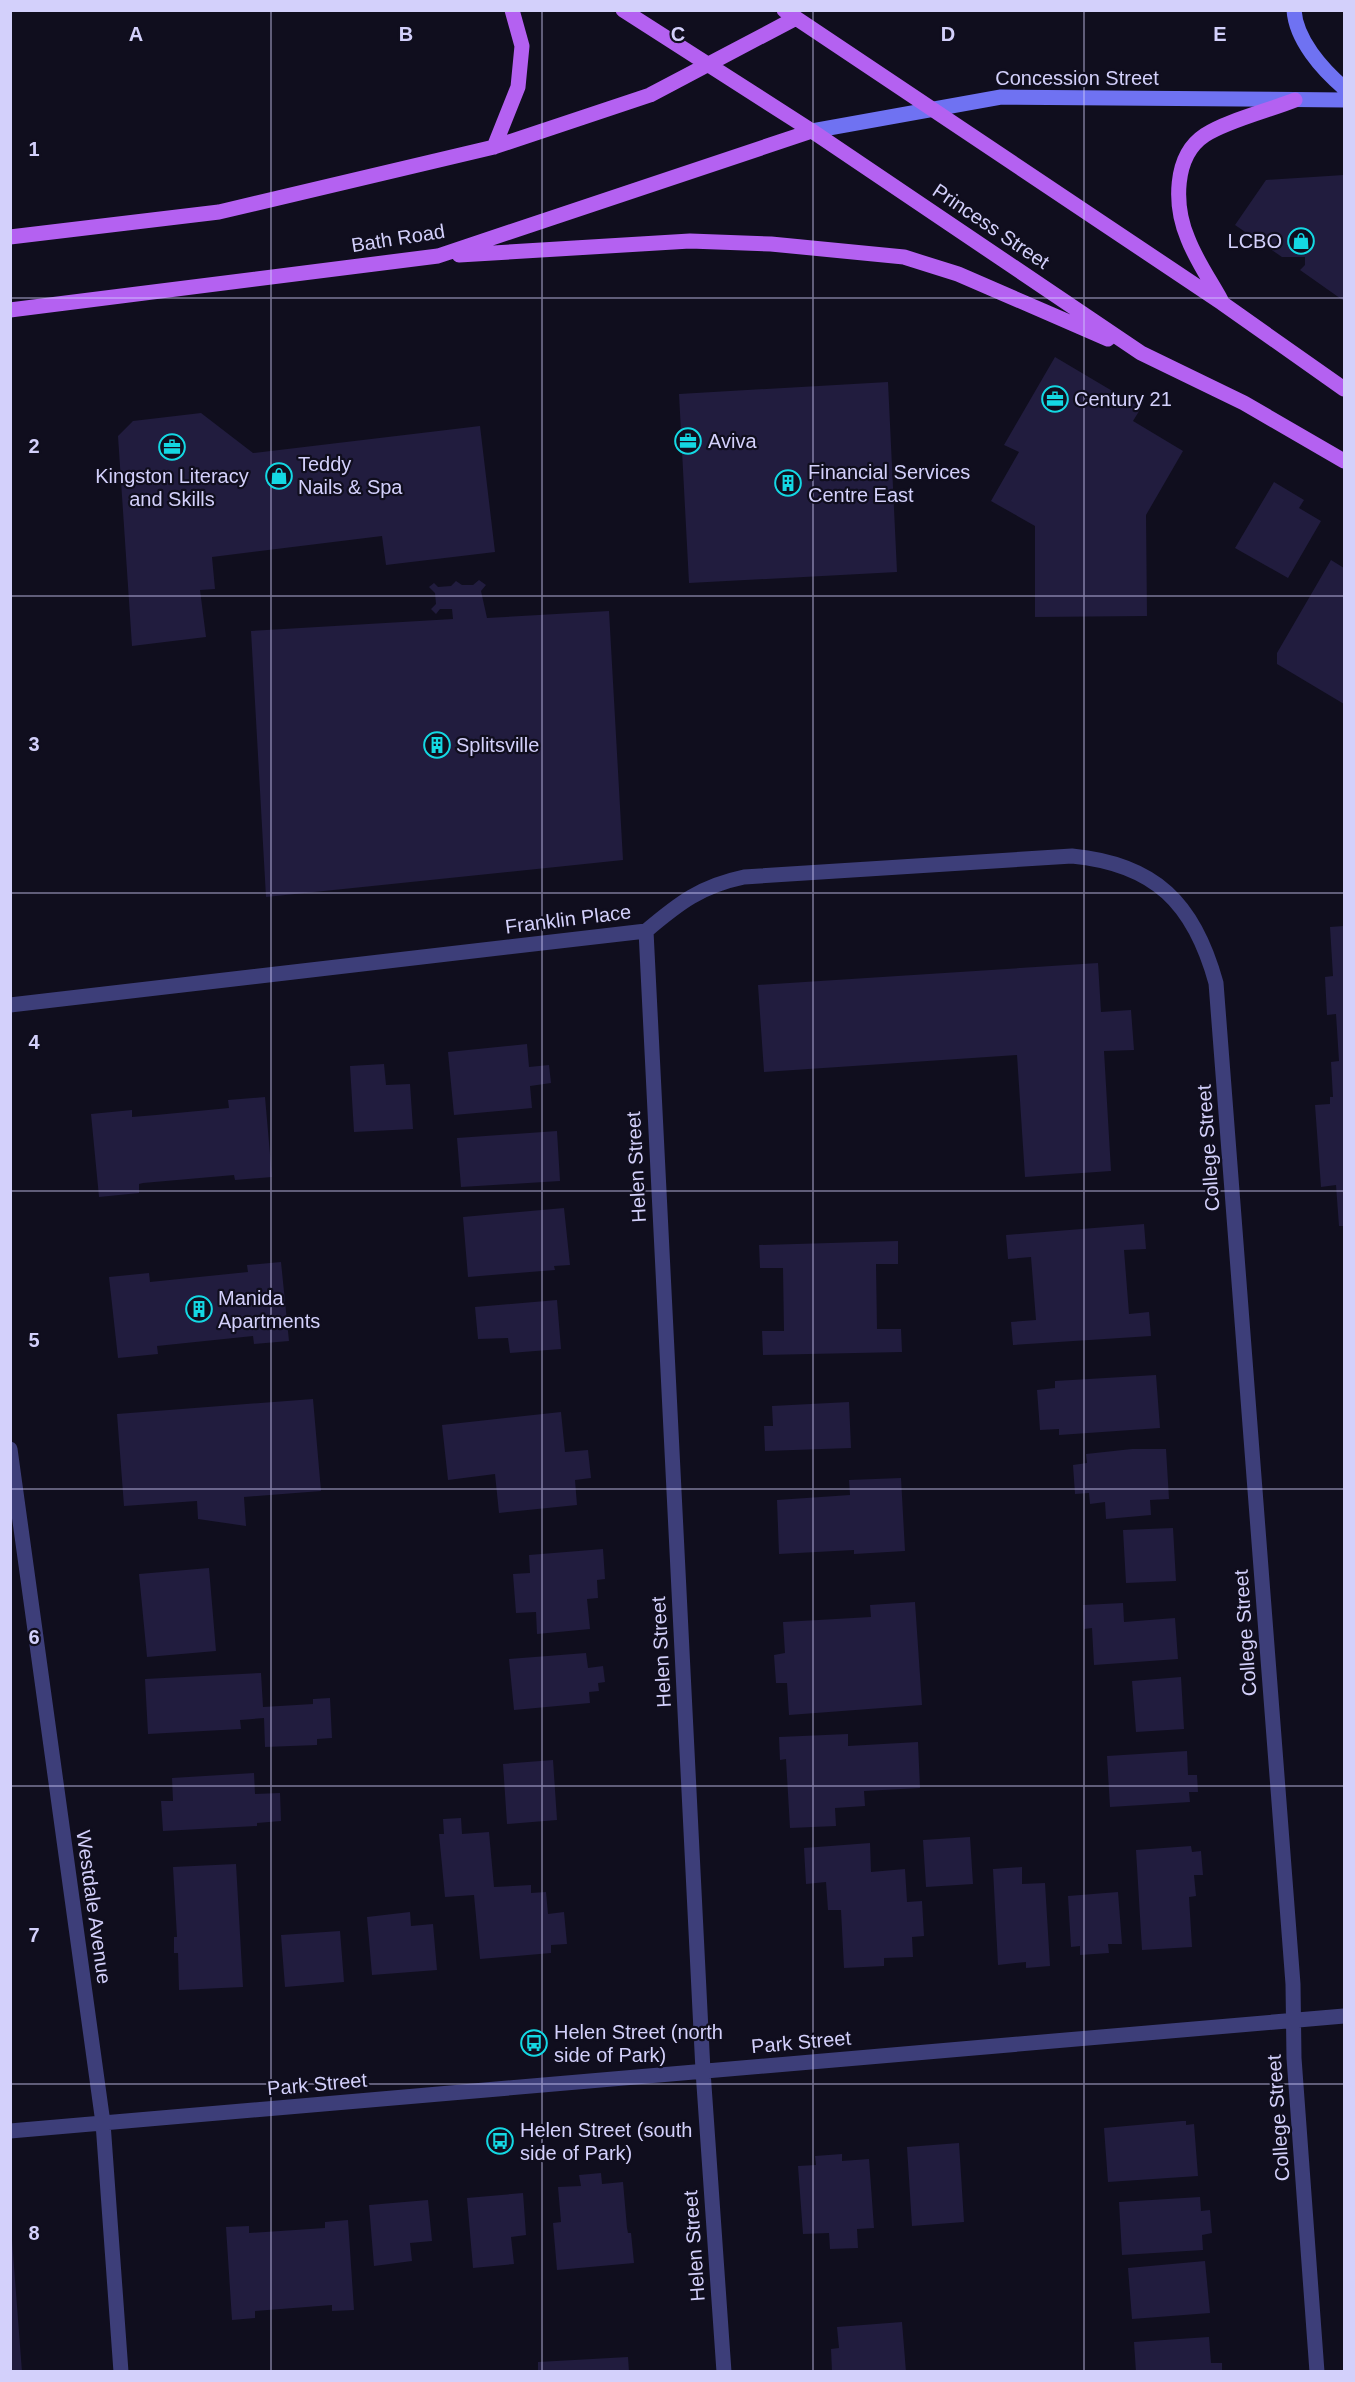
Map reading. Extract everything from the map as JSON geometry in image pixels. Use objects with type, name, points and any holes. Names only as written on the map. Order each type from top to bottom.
[{"type":"main road","points":[[494,147],[518,87],[522,46],[512,10]]},
{"type":"main road","name":"Princess Street","points":[[623,10],[813,131],[1141,353],[1244,404],[1344,461]]},
{"type":"main road","points":[[1294,10],[1295,25],[1307,44],[1326,72],[1344,88]]},
{"type":"main road","points":[[10,237],[219,212],[494,147],[650,94],[796,13],[932,108],[1222,303],[1344,389]]},
{"type":"main road","name":"Concession Street","points":[[813,131],[1001,97],[1344,99]]},
{"type":"main road","points":[[1222,303],[1188,239],[1181,213],[1179,173],[1192,144],[1207,133],[1295,100]]},
{"type":"main road","name":"Bath Road","points":[[10,310],[438,256],[813,131]]},
{"type":"main road","points":[[438,256],[690,242],[771,243],[904,257],[958,274],[1141,353]]},
{"type":"street","name":"Franklin Place","points":[[10,1005],[646,931],[691,895],[716,883],[744,877],[1060,857],[1102,859],[1130,868],[1154,881],[1177,901]]},
{"type":"street","name":"College Street","points":[[1177,901],[1194,924],[1203,942],[1216,983],[1294,2020],[1294,2058],[1317,2372]]},
{"type":"street","name":"Helen Street","points":[[646,931],[703,2071],[724,2372]]},
{"type":"street","name":"Westdale Avenue","points":[[10,1449],[104,2123],[121,2372]]},
{"type":"street","name":"Park Street","points":[[10,2131],[1344,2016]]},
{"type":"building","name":"LCBO","points":[[1344,175],[1344,301],[1300,270],[1305,265],[1305,257],[1282,257],[1235,225],[1266,180]]},
{"type":"building","points":[[1055,357],[1141,408],[1133,421],[1183,451],[1146,515],[1147,616],[1035,617],[1035,526],[991,501],[1019,452],[1004,445]]},
{"type":"building","name":"Financial Services Centre East","points":[[888,382],[897,572],[689,583],[679,394]]},
{"type":"building","points":[[201,413],[253,453],[480,426],[495,552],[386,565],[382,536],[212,557],[215,589],[200,590],[206,637],[132,646],[118,436],[133,421]]},
{"type":"building","points":[[1274,482],[1304,500],[1299,508],[1321,521],[1288,578],[1235,548]]},
{"type":"building","points":[[1331,560],[1344,568],[1344,704],[1277,664],[1277,653]]},
{"type":"building","name":"Splitsville","points":[[479,580],[486,585],[481,591],[487,618],[609,611],[623,860],[266,897],[251,631],[453,619],[452,609],[440,609],[436,614],[431,609],[436,604],[435,593],[429,587],[434,583],[438,587],[451,586],[456,581],[462,585],[473,585]]},
{"type":"building","points":[[1344,926],[1344,1226],[1339,1226],[1336,1185],[1321,1187],[1315,1105],[1330,1104],[1330,1097],[1333,1097],[1331,1062],[1339,1061],[1336,1014],[1327,1015],[1325,977],[1333,976],[1330,927]]},
{"type":"building","points":[[1098,963],[1101,1012],[1131,1010],[1134,1050],[1104,1051],[1111,1171],[1025,1177],[1017,1055],[764,1072],[758,985]]},
{"type":"building","points":[[527,1044],[529,1067],[549,1065],[551,1083],[530,1086],[532,1108],[454,1115],[448,1052]]},
{"type":"building","points":[[384,1064],[386,1085],[410,1084],[413,1129],[354,1132],[350,1066]]},
{"type":"building","points":[[265,1097],[272,1177],[235,1180],[234,1175],[143,1183],[139,1184],[139,1193],[99,1197],[91,1114],[132,1110],[132,1117],[229,1108],[228,1100]]},
{"type":"building","points":[[557,1131],[560,1181],[461,1187],[457,1138]]},
{"type":"building","points":[[564,1208],[570,1265],[554,1266],[555,1270],[468,1277],[463,1217]]},
{"type":"building","points":[[1144,1224],[1146,1249],[1124,1250],[1129,1314],[1149,1312],[1151,1336],[1013,1345],[1011,1322],[1036,1320],[1031,1257],[1008,1259],[1006,1235]]},
{"type":"building","points":[[898,1241],[898,1264],[876,1264],[877,1329],[901,1329],[902,1352],[763,1355],[762,1331],[784,1331],[783,1268],[760,1268],[759,1245]]},
{"type":"building","name":"Manida Apartments","points":[[281,1262],[289,1341],[254,1344],[253,1336],[157,1346],[158,1354],[118,1358],[109,1277],[149,1273],[150,1282],[248,1272],[247,1265]]},
{"type":"building","points":[[557,1300],[561,1349],[510,1353],[508,1338],[478,1339],[475,1307]]},
{"type":"building","points":[[1156,1375],[1160,1428],[1059,1435],[1059,1429],[1040,1430],[1037,1390],[1055,1388],[1055,1381]]},
{"type":"building","points":[[313,1399],[321,1491],[244,1497],[246,1526],[198,1519],[197,1501],[124,1506],[117,1414]]},
{"type":"building","points":[[849,1402],[851,1448],[765,1451],[764,1426],[773,1426],[772,1406]]},
{"type":"building","points":[[561,1412],[565,1452],[588,1450],[591,1478],[575,1480],[577,1505],[499,1513],[495,1474],[448,1480],[442,1425]]},
{"type":"building","points":[[1132,1449],[1166,1449],[1169,1499],[1150,1500],[1151,1515],[1106,1519],[1105,1502],[1090,1504],[1089,1493],[1075,1494],[1073,1465],[1087,1463],[1086,1454]]},
{"type":"building","points":[[901,1478],[905,1551],[854,1554],[854,1550],[779,1554],[777,1500],[850,1495],[849,1480]]},
{"type":"building","points":[[1173,1528],[1176,1581],[1126,1583],[1123,1530]]},
{"type":"building","points":[[603,1549],[605,1579],[597,1580],[598,1598],[587,1599],[590,1629],[537,1634],[536,1612],[516,1613],[513,1574],[530,1573],[529,1555]]},
{"type":"building","points":[[209,1568],[216,1651],[147,1657],[139,1574]]},
{"type":"building","points":[[915,1602],[922,1705],[789,1715],[787,1683],[776,1683],[774,1655],[785,1653],[783,1622],[871,1617],[870,1605]]},
{"type":"building","points":[[1123,1603],[1124,1622],[1175,1618],[1178,1659],[1094,1665],[1092,1628],[1084,1629],[1083,1605]]},
{"type":"building","points":[[586,1653],[588,1668],[603,1666],[605,1682],[598,1683],[599,1691],[589,1692],[590,1703],[514,1710],[509,1659]]},
{"type":"building","points":[[261,1673],[263,1707],[313,1704],[313,1699],[330,1698],[332,1738],[317,1739],[317,1745],[265,1747],[264,1718],[240,1720],[241,1729],[148,1734],[145,1679]]},
{"type":"building","points":[[1181,1677],[1184,1729],[1136,1732],[1132,1681]]},
{"type":"building","points":[[848,1734],[848,1746],[918,1742],[920,1788],[864,1791],[865,1806],[835,1808],[836,1826],[790,1828],[786,1759],[780,1760],[779,1737]]},
{"type":"building","points":[[1187,1751],[1188,1775],[1197,1775],[1198,1792],[1189,1792],[1190,1802],[1110,1807],[1107,1756]]},
{"type":"building","points":[[553,1760],[557,1820],[507,1824],[503,1764]]},
{"type":"building","points":[[254,1773],[255,1794],[280,1793],[281,1821],[257,1823],[257,1826],[163,1831],[161,1801],[173,1801],[172,1778]]},
{"type":"building","points":[[461,1818],[462,1834],[489,1832],[494,1887],[531,1885],[531,1893],[546,1892],[548,1914],[564,1912],[567,1944],[551,1945],[551,1953],[480,1959],[474,1895],[445,1897],[439,1834],[444,1834],[443,1819]]},
{"type":"building","points":[[970,1837],[973,1884],[926,1887],[923,1840]]},
{"type":"building","points":[[870,1843],[871,1872],[905,1869],[907,1902],[922,1901],[924,1936],[912,1937],[913,1957],[884,1958],[884,1966],[844,1968],[841,1910],[828,1910],[826,1882],[806,1884],[804,1848]]},
{"type":"building","points":[[1191,1846],[1192,1852],[1201,1851],[1203,1875],[1194,1875],[1196,1896],[1189,1897],[1192,1947],[1142,1950],[1136,1850]]},
{"type":"building","points":[[236,1864],[243,1987],[179,1990],[178,1953],[174,1953],[174,1937],[177,1937],[173,1867]]},
{"type":"building","points":[[1022,1867],[1022,1884],[1045,1883],[1050,1966],[1026,1968],[1026,1962],[998,1965],[993,1869]]},
{"type":"building","points":[[1118,1892],[1122,1944],[1108,1944],[1109,1953],[1080,1955],[1080,1946],[1071,1947],[1068,1896]]},
{"type":"building","points":[[410,1912],[411,1926],[433,1924],[437,1970],[372,1975],[367,1917]]},
{"type":"building","points":[[340,1931],[344,1982],[285,1987],[281,1935]]},
{"type":"building","points":[[1186,2121],[1186,2125],[1194,2124],[1198,2176],[1108,2182],[1104,2128]]},
{"type":"building","points":[[959,2143],[964,2222],[912,2226],[907,2147]]},
{"type":"building","points":[[842,2154],[842,2161],[869,2159],[874,2228],[857,2229],[858,2248],[830,2249],[829,2233],[803,2234],[798,2166],[816,2165],[815,2156]]},
{"type":"building","points":[[601,2173],[602,2184],[623,2182],[627,2228],[628,2233],[631,2233],[634,2263],[557,2270],[553,2223],[561,2222],[558,2187],[581,2186],[579,2175]]},
{"type":"building","points":[[523,2193],[526,2235],[511,2237],[514,2264],[473,2268],[467,2198]]},
{"type":"building","points":[[1200,2197],[1201,2211],[1210,2210],[1212,2233],[1202,2235],[1203,2250],[1122,2255],[1119,2202]]},
{"type":"building","points":[[428,2200],[432,2241],[410,2243],[412,2261],[374,2266],[369,2205]]},
{"type":"building","points":[[348,2220],[354,2310],[332,2311],[332,2305],[255,2311],[255,2318],[232,2320],[226,2227],[249,2226],[249,2233],[325,2228],[325,2222]]},
{"type":"building","points":[[10,2240],[12,2240],[22,2372],[10,2372]]},
{"type":"building","points":[[1205,2261],[1210,2313],[1132,2319],[1128,2268]]},
{"type":"building","points":[[902,2322],[906,2372],[832,2372],[831,2349],[839,2348],[837,2327]]},
{"type":"building","points":[[1209,2337],[1211,2363],[1222,2363],[1222,2372],[1136,2372],[1134,2342]]},
{"type":"building","points":[[628,2357],[629,2372],[538,2372],[538,2362]]},
{"type":"place","name":"LCBO","points":[[1301,241]]},
{"type":"place","name":"Century 21","points":[[1055,399]]},
{"type":"place","name":"Aviva","points":[[688,441]]},
{"type":"place","name":"Kingston Literacy and Skills","points":[[172,447]]},
{"type":"place","name":"Teddy Nails & Spa","points":[[279,476]]},
{"type":"place","name":"Financial Services Centre East","points":[[788,483]]},
{"type":"place","name":"Splitsville","points":[[437,745]]},
{"type":"place","name":"Manida Apartments","points":[[199,1309]]},
{"type":"place","name":"Helen Street (north side of Park)","points":[[534,2043]]},
{"type":"place","name":"Helen Street (south side of Park)","points":[[500,2141]]}]
